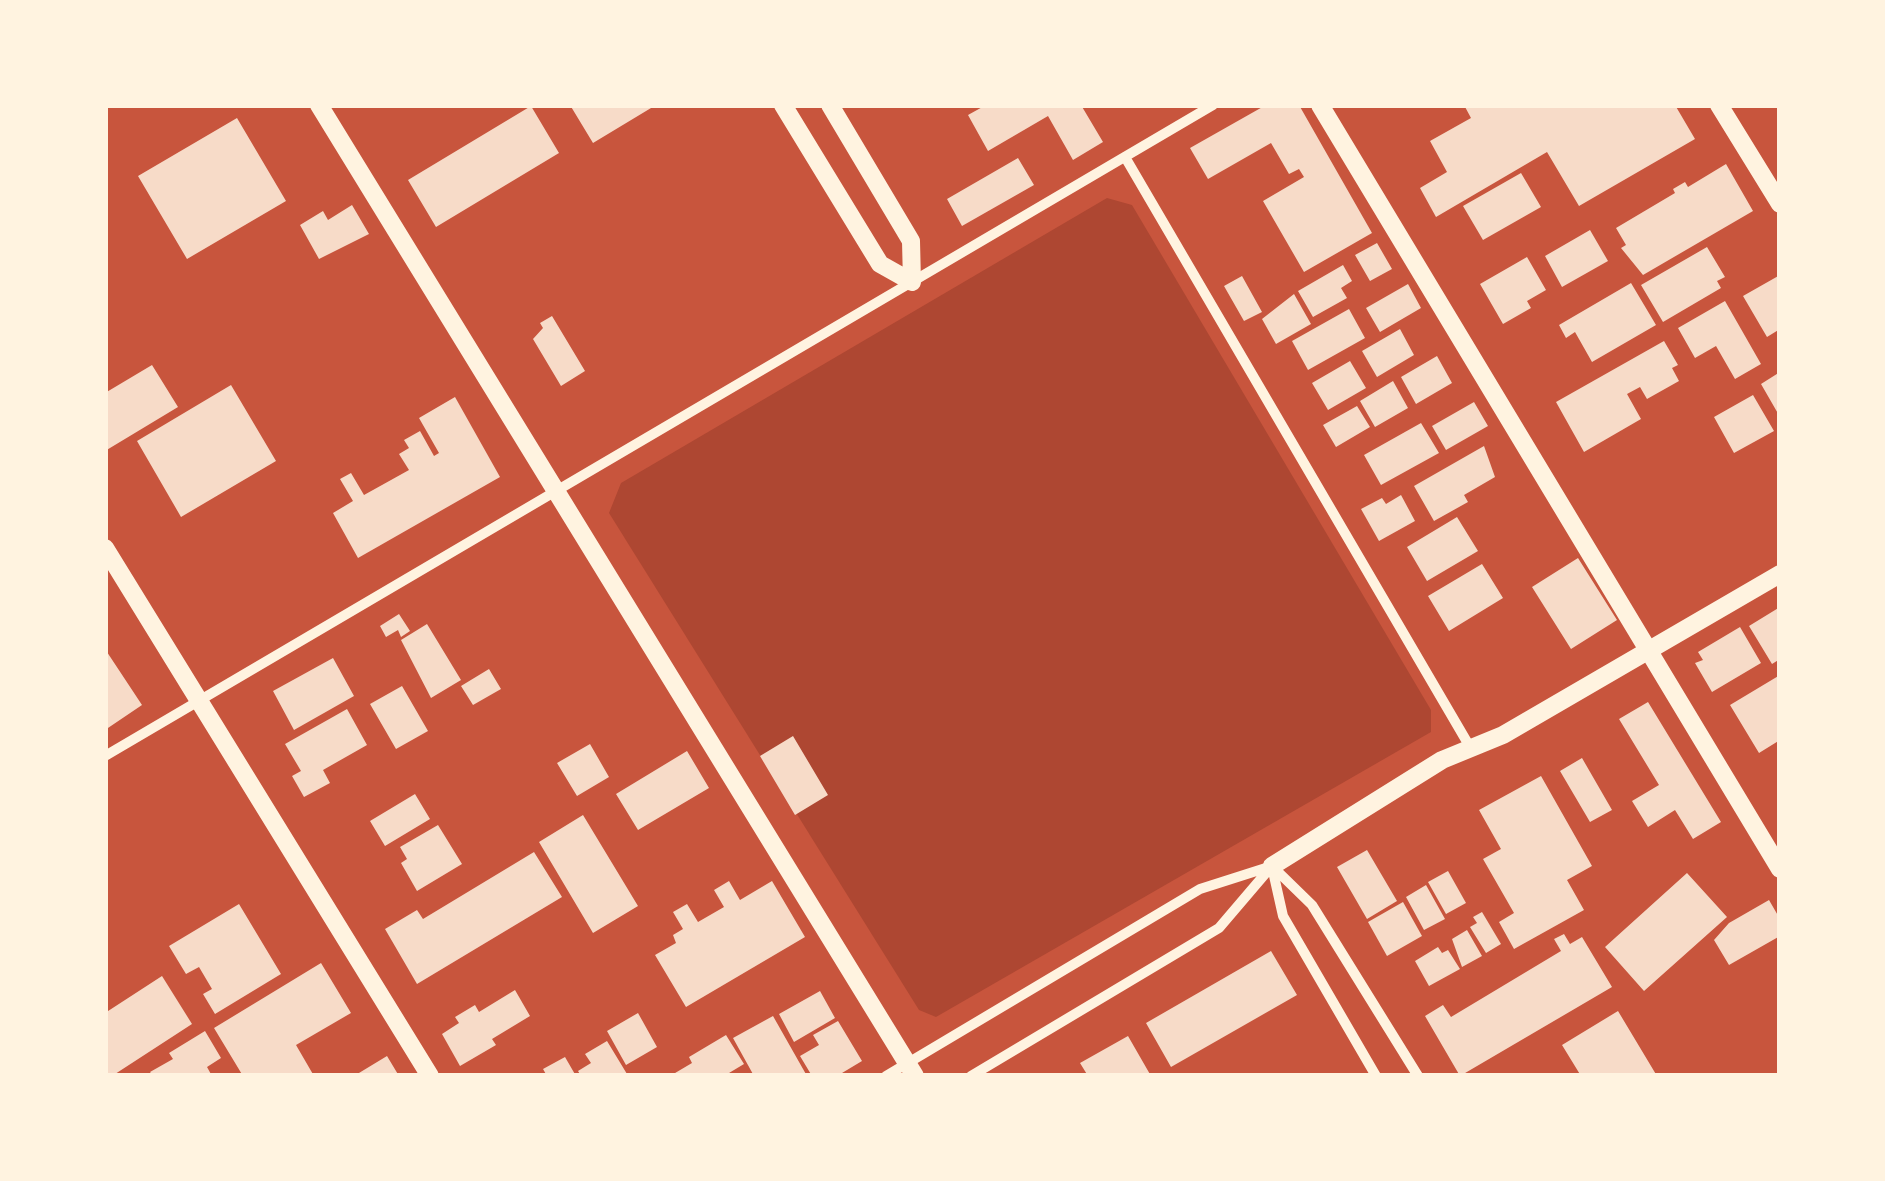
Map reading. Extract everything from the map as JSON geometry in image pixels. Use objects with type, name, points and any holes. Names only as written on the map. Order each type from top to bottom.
[{"type":"street","points":[[318,105],[911,1070]]},
{"type":"street","points":[[783,105],[880,264],[912,282]]},
{"type":"street","points":[[830,105],[911,241],[912,282]]},
{"type":"street","points":[[105,756],[1214,105]]},
{"type":"street","points":[[1320,105],[1780,869]]},
{"type":"street","points":[[1719,105],[1780,204]]},
{"type":"street","points":[[1125,157],[1470,747]]},
{"type":"street","points":[[105,548],[430,1076]]},
{"type":"street","points":[[886,1076],[911,1070],[1200,888],[1272,866],[1470,747],[1502,735],[1780,574]]},
{"type":"street","points":[[971,1076],[1218,928],[1272,866]]},
{"type":"street","points":[[1272,866],[1283,916],[1376,1076]]},
{"type":"street","points":[[1272,866],[1312,905],[1418,1076]]},
{"type":"shaded area","points":[[1107,198],[1132,205],[1431,710],[1431,732],[936,1017],[919,1010],[609,513],[621,483]]},
{"type":"building","points":[[570,105],[656,105],[593,143]]},
{"type":"building","points":[[986,105],[1081,105],[1103,142],[1073,160],[1048,116],[988,151],[968,115]]},
{"type":"building","points":[[1266,105],[1299,105],[1372,233],[1304,272],[1263,201],[1304,177],[1299,169],[1289,174],[1271,143],[1208,179],[1190,148]]},
{"type":"building","points":[[1464,105],[1675,105],[1695,139],[1579,206],[1547,152],[1436,217],[1420,188],[1447,172],[1430,141],[1471,118]]},
{"type":"building","points":[[531,106],[559,153],[436,227],[408,180]]},
{"type":"building","points":[[237,118],[286,201],[187,259],[138,176]]},
{"type":"building","points":[[1018,158],[1034,185],[962,226],[947,199]]},
{"type":"building","points":[[1726,164],[1753,211],[1643,275],[1621,248],[1626,245],[1616,228],[1675,193],[1673,189],[1685,182],[1688,187]]},
{"type":"building","points":[[1521,173],[1541,207],[1483,240],[1463,206]]},
{"type":"building","points":[[352,205],[369,234],[319,259],[300,225],[323,211],[328,220]]},
{"type":"building","points":[[1590,230],[1608,261],[1562,287],[1545,256]]},
{"type":"building","points":[[1377,243],[1392,269],[1370,281],[1355,255]]},
{"type":"building","points":[[1707,247],[1725,277],[1717,281],[1721,288],[1663,322],[1641,285]]},
{"type":"building","points":[[1527,257],[1546,290],[1527,301],[1531,308],[1503,324],[1480,284]]},
{"type":"building","points":[[1343,265],[1352,281],[1341,288],[1347,298],[1313,317],[1298,291]]},
{"type":"building","points":[[1780,275],[1780,329],[1767,337],[1743,296]]},
{"type":"building","points":[[1242,276],[1262,312],[1244,321],[1224,286]]},
{"type":"building","points":[[1631,283],[1656,325],[1592,362],[1575,332],[1566,338],[1559,325]]},
{"type":"building","points":[[1408,284],[1421,308],[1380,332],[1366,308]]},
{"type":"building","points":[[1294,294],[1311,324],[1276,344],[1262,319]]},
{"type":"building","points":[[1725,301],[1761,364],[1735,379],[1716,346],[1695,358],[1678,328]]},
{"type":"building","points":[[1349,309],[1365,338],[1308,370],[1292,341]]},
{"type":"building","points":[[552,316],[585,371],[561,386],[533,339],[543,328],[540,323]]},
{"type":"building","points":[[1400,329],[1414,355],[1377,377],[1362,351]]},
{"type":"building","points":[[1664,341],[1678,365],[1672,368],[1679,381],[1647,399],[1640,387],[1627,394],[1641,419],[1584,452],[1556,402]]},
{"type":"building","points":[[1437,356],[1452,383],[1416,404],[1401,377]]},
{"type":"building","points":[[1350,361],[1366,388],[1328,410],[1312,383]]},
{"type":"building","points":[[152,365],[178,407],[105,451],[105,393]]},
{"type":"building","points":[[1780,372],[1780,417],[1761,384]]},
{"type":"building","points":[[1393,381],[1408,408],[1375,427],[1360,401]]},
{"type":"building","points":[[231,385],[276,461],[181,517],[137,441]]},
{"type":"building","points":[[1753,395],[1774,431],[1734,453],[1714,417]]},
{"type":"building","points":[[455,397],[500,477],[358,558],[333,513],[353,501],[340,479],[351,473],[364,495],[409,470],[399,454],[409,448],[404,440],[420,431],[434,456],[439,453],[419,418]]},
{"type":"building","points":[[1474,402],[1488,426],[1446,450],[1432,426]]},
{"type":"building","points":[[1357,406],[1370,427],[1336,447],[1323,425]]},
{"type":"building","points":[[1421,423],[1439,453],[1381,485],[1364,455]]},
{"type":"building","points":[[1484,446],[1495,477],[1464,495],[1468,502],[1434,521],[1414,486]]},
{"type":"building","points":[[1401,495],[1415,521],[1379,541],[1361,509],[1382,498],[1386,504]]},
{"type":"building","points":[[1457,517],[1478,551],[1427,581],[1407,547]]},
{"type":"building","points":[[1578,558],[1617,620],[1571,649],[1532,587]]},
{"type":"building","points":[[1482,564],[1503,598],[1449,631],[1428,596]]},
{"type":"building","points":[[1780,607],[1780,659],[1772,664],[1749,626]]},
{"type":"building","points":[[399,614],[410,631],[401,637],[398,630],[386,637],[380,626]]},
{"type":"building","points":[[427,624],[461,680],[431,698],[401,640]]},
{"type":"building","points":[[1740,627],[1761,663],[1712,692],[1695,663],[1703,660],[1698,652]]},
{"type":"building","points":[[105,649],[142,705],[105,730]]},
{"type":"building","points":[[333,658],[354,696],[294,730],[273,691]]},
{"type":"building","points":[[489,669],[501,689],[473,705],[461,686]]},
{"type":"building","points":[[1780,675],[1780,740],[1759,753],[1730,705]]},
{"type":"building","points":[[402,686],[428,731],[396,749],[370,704]]},
{"type":"building","points":[[1648,702],[1721,822],[1693,839],[1675,810],[1648,827],[1632,801],[1659,785],[1619,719]]},
{"type":"building","points":[[347,709],[367,745],[323,770],[330,783],[304,797],[292,776],[301,771],[285,744]]},
{"type":"building","points":[[793,736],[828,795],[795,815],[760,756]]},
{"type":"building","points":[[590,744],[609,777],[577,796],[557,763]]},
{"type":"building","points":[[687,751],[709,788],[638,830],[616,794]]},
{"type":"building","points":[[1582,758],[1612,810],[1590,822],[1560,771]]},
{"type":"building","points":[[1541,776],[1592,866],[1567,880],[1584,910],[1514,949],[1499,922],[1514,913],[1483,859],[1501,849],[1479,810]]},
{"type":"building","points":[[415,794],[430,819],[385,846],[370,821]]},
{"type":"building","points":[[583,815],[638,906],[593,933],[539,842]]},
{"type":"building","points":[[438,825],[462,864],[417,891],[401,863],[407,859],[400,847]]},
{"type":"building","points":[[1367,850],[1397,901],[1367,919],[1337,867]]},
{"type":"building","points":[[534,852],[562,897],[417,984],[385,929],[417,910],[423,919]]},
{"type":"building","points":[[1448,871],[1466,903],[1446,914],[1428,882]]},
{"type":"building","points":[[1687,873],[1727,917],[1644,991],[1605,947]]},
{"type":"building","points":[[729,881],[740,900],[772,881],[805,937],[686,1007],[655,955],[676,943],[673,935],[683,929],[673,912],[687,904],[698,922],[724,907],[714,890]]},
{"type":"building","points":[[1426,885],[1445,919],[1424,930],[1406,897]]},
{"type":"building","points":[[1769,900],[1780,919],[1780,936],[1729,965],[1714,940],[1729,923]]},
{"type":"building","points":[[1403,902],[1422,936],[1387,956],[1368,922]]},
{"type":"building","points":[[239,904],[281,974],[215,1014],[203,994],[212,989],[199,967],[186,974],[169,946]]},
{"type":"building","points":[[1482,912],[1501,944],[1486,953],[1470,927],[1477,923],[1473,917]]},
{"type":"building","points":[[1467,930],[1482,956],[1462,967],[1452,939]]},
{"type":"building","points":[[1564,934],[1570,944],[1582,937],[1612,987],[1460,1076],[1425,1016],[1443,1005],[1451,1017],[1561,951],[1554,939]]},
{"type":"building","points":[[1438,947],[1442,953],[1448,950],[1460,969],[1429,986],[1415,961]]},
{"type":"building","points":[[1271,951],[1297,995],[1171,1067],[1146,1023]]},
{"type":"building","points":[[321,963],[351,1013],[296,1045],[314,1076],[243,1076],[214,1028]]},
{"type":"building","points":[[162,976],[192,1024],[112,1076],[105,1076],[105,1013]]},
{"type":"building","points":[[515,990],[530,1016],[492,1039],[496,1045],[460,1066],[442,1034],[459,1023],[455,1017],[475,1005],[479,1012]]},
{"type":"building","points":[[820,991],[835,1018],[794,1042],[779,1014]]},
{"type":"building","points":[[1618,1011],[1657,1076],[1581,1076],[1562,1045]]},
{"type":"building","points":[[638,1013],[657,1047],[626,1065],[607,1031]]},
{"type":"building","points":[[773,1016],[807,1076],[754,1076],[733,1038]]},
{"type":"building","points":[[838,1021],[862,1061],[837,1076],[812,1076],[800,1056],[819,1045],[813,1035]]},
{"type":"building","points":[[205,1031],[221,1058],[207,1067],[212,1076],[153,1076],[150,1072],[173,1059],[169,1053]]},
{"type":"building","points":[[726,1035],[744,1064],[724,1076],[670,1076],[692,1063],[689,1057]]},
{"type":"building","points":[[1128,1036],[1151,1076],[1088,1076],[1080,1063]]},
{"type":"building","points":[[607,1041],[627,1074],[581,1076],[578,1071],[591,1063],[585,1054]]},
{"type":"building","points":[[387,1056],[399,1076],[354,1076]]},
{"type":"building","points":[[565,1057],[576,1076],[547,1076],[543,1069]]}]
